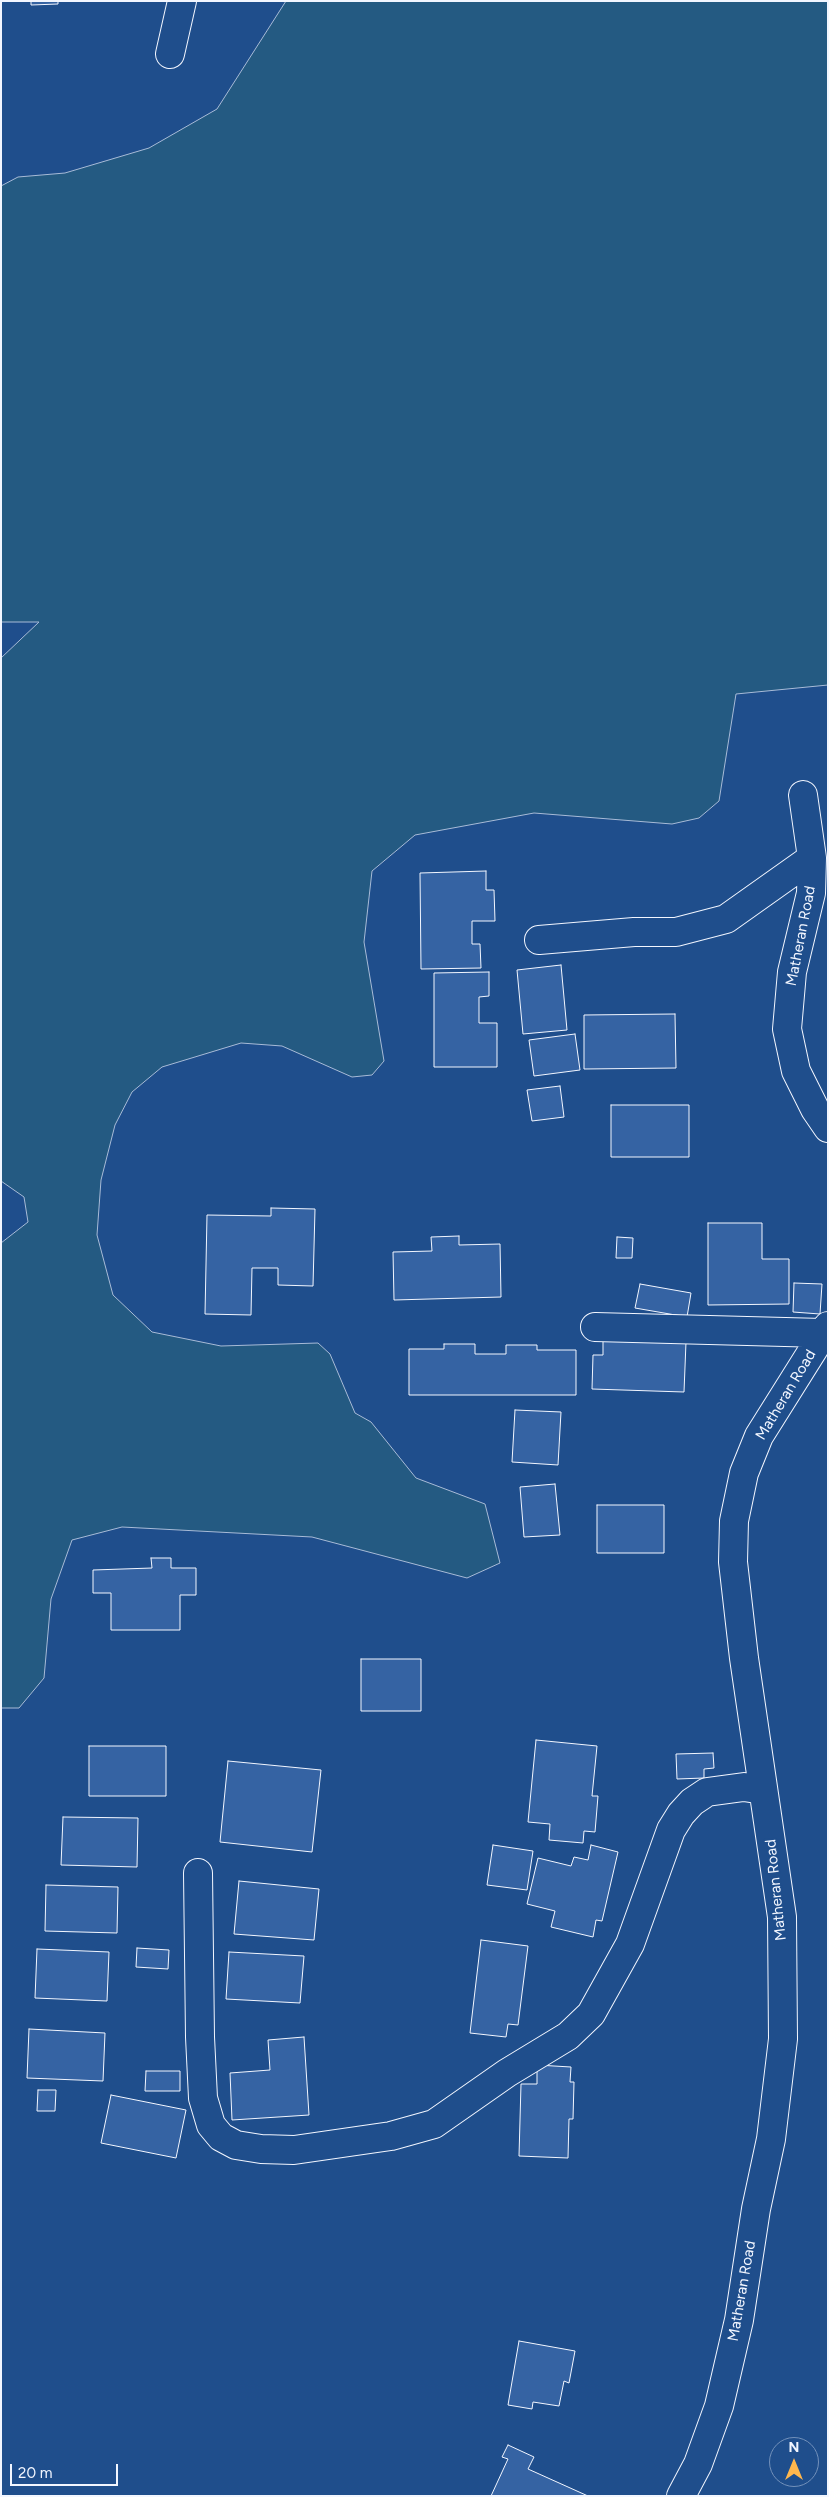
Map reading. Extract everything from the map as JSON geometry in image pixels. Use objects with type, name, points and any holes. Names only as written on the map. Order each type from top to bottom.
[{"type":"street","points":[[170,54],[182,1]]},
{"type":"street","name":"Matheran Road","points":[[803,795],[812,858],[811,893],[792,972],[787,1028],[796,1071],[814,1109],[828,1128]]},
{"type":"street","points":[[539,940],[634,932],[676,932],[726,919],[812,858]]},
{"type":"street","points":[[595,1327],[826,1329]]},
{"type":"street","name":"Matheran Road","points":[[681,2496],[698,2464],[720,2406],[739,2320],[756,2209],[771,2139],[783,2039],[782,1917],[744,1658],[733,1562],[734,1521],[744,1472],[759,1436],[826,1329]]},
{"type":"street","points":[[198,1873],[200,2037],[203,2098],[211,2126],[222,2137],[236,2145],[261,2149],[294,2150],[391,2136],[434,2124],[507,2073],[568,2036],[591,2014],[630,1944],[671,1830],[681,1814],[692,1802],[707,1792],[744,1787],[763,1790]]},
{"type":"shaded area","points":[[286,1],[828,1],[828,685],[736,694],[719,801],[699,818],[672,824],[534,813],[415,835],[372,871],[364,942],[384,1061],[372,1075],[352,1077],[282,1046],[241,1043],[162,1067],[132,1092],[115,1125],[101,1180],[97,1235],[113,1295],[152,1332],[221,1346],[318,1343],[330,1354],[355,1413],[371,1422],[416,1478],[485,1504],[500,1563],[467,1578],[312,1537],[122,1527],[72,1540],[51,1599],[44,1678],[19,1708],[1,1708],[1,1243],[28,1222],[24,1197],[1,1181],[1,658],[39,622],[1,622],[1,186],[18,177],[65,173],[149,148],[217,109]]},
{"type":"building","points":[[31,1],[58,1],[58,4],[31,5]]},
{"type":"building","points":[[486,871],[486,890],[494,890],[495,921],[472,921],[472,944],[480,944],[481,968],[421,969],[420,873]]},
{"type":"building","points":[[561,965],[567,1030],[523,1034],[517,970]]},
{"type":"building","points":[[489,972],[489,996],[479,997],[479,1023],[497,1023],[497,1067],[434,1067],[434,973]]},
{"type":"building","points":[[675,1014],[676,1068],[584,1069],[584,1015]]},
{"type":"building","points":[[575,1034],[580,1070],[534,1076],[529,1040]]},
{"type":"building","points":[[560,1086],[564,1117],[532,1121],[527,1090]]},
{"type":"building","points":[[611,1105],[689,1105],[689,1157],[611,1157]]},
{"type":"building","points":[[271,1208],[315,1209],[313,1286],[278,1285],[278,1268],[252,1268],[251,1315],[205,1314],[207,1215],[271,1216]]},
{"type":"building","points":[[708,1223],[762,1223],[762,1259],[789,1259],[789,1304],[708,1305]]},
{"type":"building","points":[[459,1236],[459,1245],[500,1244],[501,1297],[394,1300],[393,1252],[432,1251],[431,1237]]},
{"type":"building","points":[[617,1237],[633,1238],[632,1258],[616,1258]]},
{"type":"building","points":[[794,1283],[822,1284],[820,1314],[793,1312]]},
{"type":"building","points":[[640,1284],[691,1293],[687,1317],[635,1308]]},
{"type":"building","points":[[603,1340],[686,1342],[684,1392],[592,1389],[593,1355],[603,1355]]},
{"type":"building","points":[[444,1344],[475,1344],[475,1354],[506,1354],[506,1345],[537,1345],[537,1350],[576,1350],[576,1395],[409,1395],[409,1349],[444,1349]]},
{"type":"building","points":[[515,1410],[561,1412],[558,1465],[512,1462]]},
{"type":"building","points":[[555,1484],[560,1535],[524,1537],[520,1487]]},
{"type":"building","points":[[597,1505],[664,1505],[664,1553],[597,1553]]},
{"type":"building","points":[[151,1558],[171,1558],[171,1568],[196,1568],[196,1595],[180,1595],[180,1630],[111,1630],[111,1593],[93,1593],[93,1570],[152,1568]]},
{"type":"building","points":[[361,1659],[421,1659],[421,1711],[361,1711]]},
{"type":"building","points":[[536,1740],[597,1746],[592,1796],[598,1796],[595,1832],[584,1831],[583,1843],[549,1840],[550,1824],[528,1822]]},
{"type":"building","points":[[89,1746],[166,1746],[166,1796],[89,1796]]},
{"type":"building","points":[[713,1753],[714,1768],[704,1769],[704,1778],[677,1779],[676,1754]]},
{"type":"building","points":[[228,1761],[321,1770],[312,1852],[220,1842]]},
{"type":"building","points":[[63,1817],[138,1818],[137,1867],[61,1865]]},
{"type":"building","points":[[493,1845],[533,1851],[527,1890],[487,1885]]},
{"type":"building","points":[[591,1845],[618,1852],[602,1921],[596,1920],[593,1937],[551,1927],[555,1911],[527,1904],[538,1858],[571,1866],[574,1857],[588,1860]]},
{"type":"building","points":[[239,1881],[319,1889],[314,1940],[234,1934]]},
{"type":"building","points":[[46,1885],[118,1887],[117,1933],[45,1931]]},
{"type":"building","points":[[481,1940],[528,1946],[518,2025],[508,2024],[506,2037],[470,2033]]},
{"type":"building","points":[[137,1948],[169,1950],[168,1969],[136,1967]]},
{"type":"building","points":[[37,1949],[109,1952],[107,2001],[35,1998]]},
{"type":"building","points":[[229,1952],[304,1956],[300,2003],[226,1999]]},
{"type":"building","points":[[29,2029],[105,2033],[103,2081],[27,2078]]},
{"type":"building","points":[[304,2037],[309,2115],[232,2120],[230,2073],[270,2070],[268,2040]]},
{"type":"building","points":[[537,2065],[571,2067],[570,2082],[574,2082],[573,2119],[569,2119],[568,2158],[519,2156],[521,2084],[537,2084]]},
{"type":"building","points":[[146,2071],[180,2071],[180,2091],[145,2091]]},
{"type":"building","points":[[38,2090],[56,2090],[55,2111],[37,2111]]},
{"type":"building","points":[[111,2095],[186,2110],[176,2158],[101,2143]]},
{"type":"building","points":[[519,2341],[575,2351],[569,2383],[564,2381],[559,2406],[533,2402],[532,2409],[508,2405]]},
{"type":"building","points":[[508,2445],[534,2457],[528,2469],[588,2496],[491,2496],[508,2459],[502,2457]]}]
